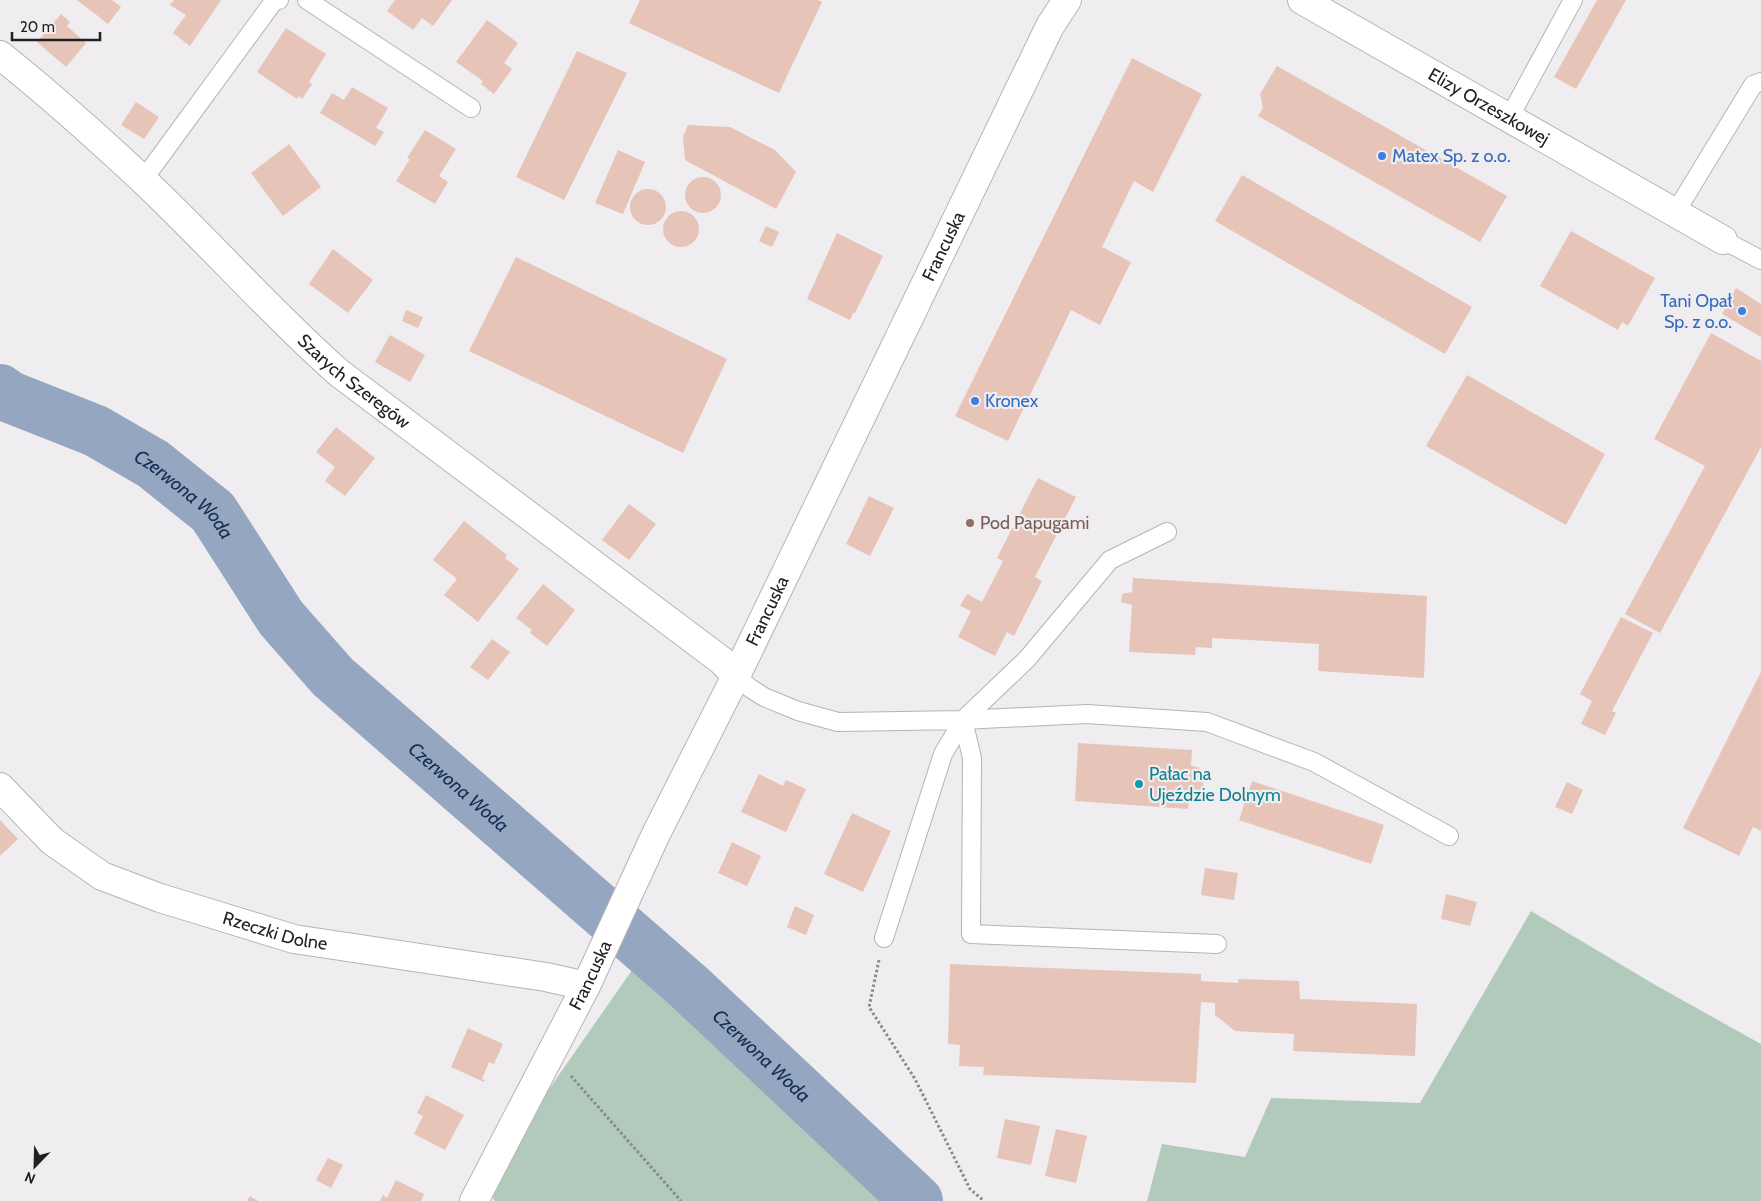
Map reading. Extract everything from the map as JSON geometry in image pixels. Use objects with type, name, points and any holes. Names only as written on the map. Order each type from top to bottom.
[{"type":"street","name":"Elizy Orzeszkowej","points":[[1302,0],[1723,240]]},
{"type":"street","name":"Francuska","points":[[474,1201],[586,986],[656,834],[736,676],[1060,6]]},
{"type":"street","name":"Szarych Szeregów","points":[[0,55],[143,180],[303,342],[339,373],[722,661],[736,676]]},
{"type":"street","name":"Rzeczki Dolne","points":[[0,787],[52,841],[102,876],[160,898],[294,939],[546,977],[586,986]]},
{"type":"lane","points":[[143,180],[274,1],[279,0]]},
{"type":"lane","points":[[307,0],[471,108]]},
{"type":"lane","points":[[1509,118],[1573,0]]},
{"type":"lane","points":[[1675,213],[1753,85],[1761,82]]},
{"type":"lane","name":"Elizy Orzeszkowej","points":[[1723,240],[1761,260]]},
{"type":"lane","points":[[884,938],[943,754],[963,720],[1027,659],[1110,560],[1168,532]]},
{"type":"lane","points":[[736,676],[764,697],[798,711],[838,722],[963,720],[1087,714],[1207,722],[1314,762],[1449,836]]},
{"type":"lane","points":[[963,720],[972,758],[971,934],[1217,944]]},
{"type":"path","points":[[884,938],[869,1007],[915,1079],[970,1189],[984,1201]]},
{"type":"path","points":[[552,1053],[681,1201]]},
{"type":"green space","points":[[1531,911],[1657,986],[1761,1044],[1761,1201],[1147,1201],[1162,1144],[1245,1157],[1271,1098],[1420,1103]]},
{"type":"green space","points":[[646,950],[688,986],[917,1201],[495,1201],[483,1184]]},
{"type":"building","points":[[77,0],[112,0],[121,7],[108,24]]},
{"type":"building","points":[[174,0],[221,0],[190,46],[173,33],[186,15],[170,5]]},
{"type":"building","points":[[395,0],[452,0],[433,26],[422,18],[413,30],[387,11]]},
{"type":"building","points":[[640,0],[818,0],[822,2],[779,93],[629,23]]},
{"type":"building","points":[[1597,0],[1626,0],[1576,89],[1554,77]]},
{"type":"building","points":[[61,14],[70,22],[67,26],[86,43],[66,67],[37,42]]},
{"type":"building","points":[[487,20],[518,43],[504,63],[512,69],[494,94],[481,84],[483,81],[456,62]]},
{"type":"building","points":[[286,28],[326,54],[309,82],[312,84],[302,99],[299,96],[297,99],[257,72]]},
{"type":"building","points":[[577,51],[627,73],[564,200],[516,177]]},
{"type":"building","points":[[1132,58],[1202,94],[1153,192],[1134,181],[1102,247],[1131,262],[1100,325],[1071,310],[1008,441],[955,416]]},
{"type":"building","name":"Matex Sp. z o.o.","points":[[1277,66],[1507,196],[1480,242],[1258,116],[1263,108],[1260,94]]},
{"type":"building","points":[[352,87],[388,108],[376,128],[384,132],[375,146],[320,113],[332,93],[344,100]]},
{"type":"building","points":[[136,102],[159,117],[144,139],[121,125]]},
{"type":"building","points":[[688,125],[730,127],[775,150],[796,172],[776,209],[685,160],[683,137]]},
{"type":"building","points":[[425,130],[456,149],[439,176],[448,182],[435,204],[396,181],[410,159],[407,158]]},
{"type":"building","points":[[289,144],[321,187],[283,216],[251,173]]},
{"type":"building","points":[[618,150],[645,162],[623,214],[595,203]]},
{"type":"building","points":[[1242,175],[1472,307],[1445,354],[1215,221]]},
{"type":"building","points":[[703,177],[710,178],[716,182],[720,188],[720,202],[716,208],[710,212],[703,213],[696,212],[690,208],[686,202],[685,195],[686,188],[690,182],[696,178]]},
{"type":"building","points":[[648,189],[655,190],[661,194],[665,200],[665,214],[661,220],[655,224],[648,225],[641,224],[635,220],[631,214],[630,207],[631,200],[635,194],[641,190]]},
{"type":"building","points":[[681,211],[688,212],[694,216],[698,222],[698,236],[694,242],[688,246],[681,247],[674,246],[668,242],[664,236],[663,229],[664,222],[668,216],[674,212]]},
{"type":"building","points":[[766,226],[779,232],[772,247],[759,241]]},
{"type":"building","points":[[1571,231],[1655,278],[1628,326],[1622,322],[1618,330],[1540,286]]},
{"type":"building","points":[[837,233],[883,256],[850,320],[807,299]]},
{"type":"building","points":[[333,249],[373,280],[348,313],[309,284]]},
{"type":"building","points":[[516,257],[727,359],[683,453],[469,351]]},
{"type":"building","name":"Tani Opał Sp. z o.o.","points":[[1736,288],[1761,304],[1761,337],[1722,314]]},
{"type":"building","points":[[406,310],[423,317],[418,328],[402,321]]},
{"type":"building","points":[[1711,333],[1761,361],[1761,447],[1660,633],[1625,614],[1705,466],[1654,439]]},
{"type":"building","points":[[390,335],[425,355],[410,382],[375,362]]},
{"type":"building","points":[[1467,375],[1605,454],[1566,525],[1426,446]]},
{"type":"building","points":[[336,427],[375,458],[345,496],[325,481],[335,467],[316,452]]},
{"type":"building","points":[[1038,478],[1076,497],[1035,577],[1042,581],[1014,636],[1007,632],[995,656],[958,637],[971,611],[960,606],[967,594],[982,602],[1003,561],[997,558]]},
{"type":"building","points":[[869,496],[894,508],[870,556],[846,544]]},
{"type":"building","points":[[629,504],[656,524],[629,560],[602,540]]},
{"type":"building","points":[[464,521],[507,555],[505,558],[519,569],[478,622],[444,595],[457,579],[433,560]]},
{"type":"building","points":[[1133,578],[1427,596],[1424,678],[1318,671],[1319,644],[1212,638],[1212,648],[1196,647],[1195,655],[1129,652],[1132,605],[1121,602],[1122,594],[1132,592]]},
{"type":"building","points":[[543,584],[575,610],[547,646],[530,633],[532,630],[516,618]]},
{"type":"building","points":[[1621,617],[1653,633],[1612,711],[1616,713],[1605,735],[1581,724],[1592,701],[1580,694]]},
{"type":"building","points":[[492,639],[510,652],[488,680],[470,667]]},
{"type":"building","points":[[1761,672],[1761,831],[1753,827],[1739,856],[1683,828]]},
{"type":"building","name":"Pałac na Ujeździe Dolnym","points":[[1078,743],[1192,750],[1191,766],[1198,767],[1204,772],[1202,797],[1196,800],[1189,799],[1188,809],[1075,801]]},
{"type":"building","points":[[759,774],[783,786],[786,780],[806,789],[786,832],[741,812]]},
{"type":"building","points":[[1252,781],[1384,825],[1371,864],[1239,820]]},
{"type":"building","points":[[1567,782],[1583,790],[1572,814],[1555,807]]},
{"type":"building","points":[[852,813],[891,831],[863,892],[824,874]]},
{"type":"building","points":[[0,820],[18,839],[0,856]]},
{"type":"building","points":[[732,842],[761,856],[747,886],[718,873]]},
{"type":"building","points":[[1205,868],[1238,873],[1234,900],[1201,895]]},
{"type":"building","points":[[1446,894],[1477,902],[1470,926],[1441,919]]},
{"type":"building","points":[[795,906],[814,915],[806,935],[787,927]]},
{"type":"building","points":[[950,964],[1201,974],[1201,981],[1238,983],[1238,979],[1299,981],[1300,999],[1417,1004],[1415,1056],[1293,1051],[1294,1034],[1235,1031],[1215,1015],[1215,1003],[1201,1002],[1196,1083],[983,1075],[984,1067],[959,1066],[960,1045],[948,1044]]},
{"type":"building","points":[[468,1028],[503,1044],[494,1064],[489,1062],[482,1079],[485,1080],[484,1082],[451,1067]]},
{"type":"building","points":[[426,1095],[464,1115],[445,1150],[414,1134],[423,1116],[417,1113]]},
{"type":"building","points":[[1005,1119],[1040,1126],[1031,1165],[997,1158]]},
{"type":"building","points":[[1056,1129],[1087,1136],[1076,1183],[1045,1176]]},
{"type":"building","points":[[328,1158],[343,1165],[331,1188],[316,1180]]},
{"type":"building","points":[[396,1180],[424,1194],[421,1201],[380,1201],[383,1195],[387,1198]]},
{"type":"building","points":[[250,1196],[258,1201],[247,1201]]},
{"type":"waterway","name":"Czerwona Woda","points":[[0,390],[10,397],[96,431],[153,464],[213,512],[281,618],[333,677],[688,986],[917,1201]]},
{"type":"place","name":"Matex Sp. z o.o.","points":[[1382,156]]},
{"type":"place","name":"Tani Opał Sp. z o.o.","points":[[1742,311]]},
{"type":"place","name":"Kronex","points":[[975,401]]},
{"type":"place","name":"Pod Papugami","points":[[970,523]]},
{"type":"place","name":"Pałac na Ujeździe Dolnym","points":[[1139,784]]}]
